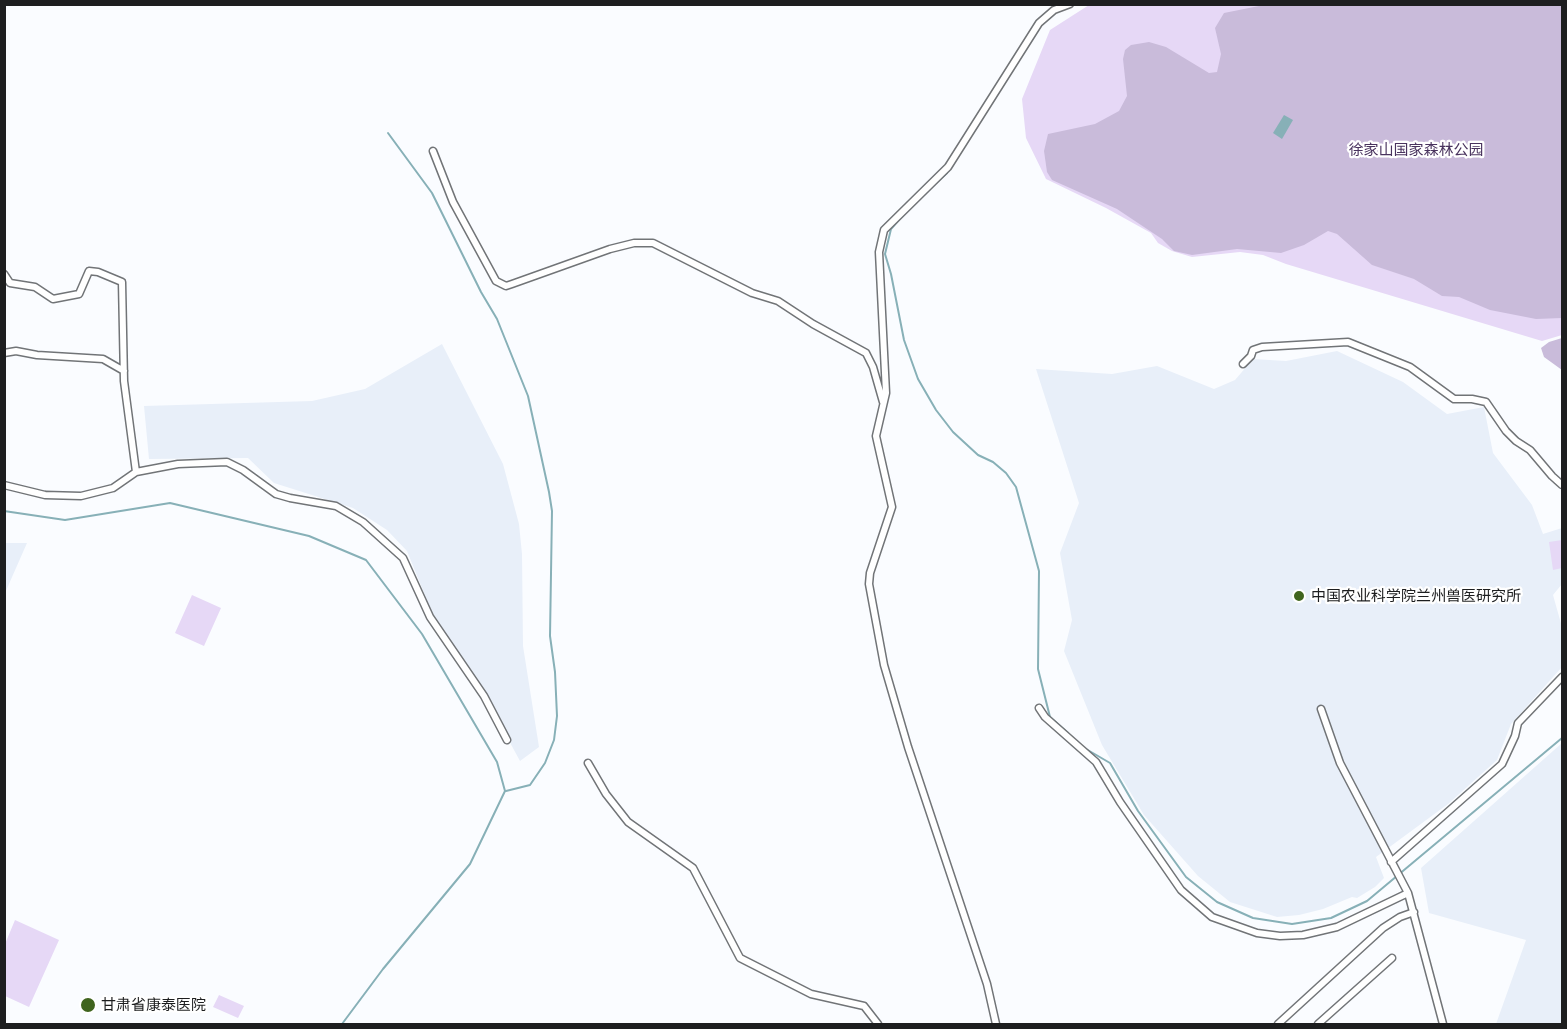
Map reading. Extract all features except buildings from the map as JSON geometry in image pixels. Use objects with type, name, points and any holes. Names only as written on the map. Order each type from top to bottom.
[{"type":"street","points":[[996,1024],[987,984],[908,747],[884,665],[869,585],[870,573],[892,507],[876,435],[886,393],[879,252],[884,230],[948,167],[1039,23],[1054,10],[1070,4]]},
{"type":"street","points":[[433,151],[453,202],[496,281],[506,286],[610,249],[634,243],[653,243],[752,293],[778,301],[813,324],[866,353],[873,367],[884,403]]},
{"type":"street","points":[[4,274],[10,283],[35,287],[53,299],[79,294],[89,271],[98,272],[122,282],[124,371],[136,472]]},
{"type":"street","points":[[1243,364],[1251,356],[1253,350],[1262,347],[1348,342],[1410,367],[1454,399],[1486,402],[1506,431],[1530,450],[1552,476],[1563,485]]},
{"type":"street","points":[[4,353],[16,351],[37,355],[103,359],[124,371]]},
{"type":"street","points":[[4,485],[45,495],[81,496],[113,488],[136,472],[178,464],[227,462],[243,470],[276,494],[336,506],[363,522],[403,558],[430,617],[484,696],[507,740]]},
{"type":"street","points":[[1393,865],[1502,764],[1515,736],[1518,723],[1563,677]]},
{"type":"street","points":[[1039,708],[1044,717],[1095,762],[1181,890],[1212,917],[1257,933],[1303,936],[1337,927],[1408,893]]},
{"type":"street","points":[[1321,709],[1340,763],[1408,893],[1443,1024]]},
{"type":"street","points":[[588,763],[606,794],[628,822],[693,868],[740,958],[811,994],[864,1006],[878,1024]]},
{"type":"street","points":[[1279,1024],[1383,928],[1400,917],[1414,912]]},
{"type":"street","points":[[1318,1024],[1392,958]]},
{"type":"shaded area","points":[[442,344],[503,464],[519,524],[522,554],[523,646],[539,747],[520,761],[477,682],[435,620],[407,551],[387,530],[353,508],[274,483],[248,458],[149,459],[144,406],[312,401],[365,389]]},
{"type":"shaded area","points":[[1337,351],[1403,382],[1447,414],[1484,407],[1493,453],[1532,505],[1543,534],[1562,528],[1562,584],[1553,595],[1562,627],[1562,667],[1511,724],[1497,760],[1448,804],[1376,857],[1384,878],[1375,887],[1357,898],[1352,897],[1323,909],[1277,917],[1230,902],[1198,876],[1144,815],[1102,745],[1064,651],[1072,620],[1060,553],[1079,503],[1036,369],[1112,374],[1157,366],[1214,389],[1235,380],[1253,359],[1286,361]]},
{"type":"shaded area","points":[[4,543],[27,543],[5,593]]},
{"type":"shaded area","points":[[1562,743],[1562,1024],[1496,1024],[1526,940],[1429,913],[1421,868]]},
{"type":"green space","name":"徐家山国家森林公园","points":[[1269,4],[1562,5],[1562,318],[1536,319],[1490,310],[1459,297],[1442,296],[1414,279],[1372,265],[1337,234],[1328,231],[1304,245],[1281,253],[1237,249],[1192,255],[1174,251],[1162,239],[1117,209],[1052,180],[1047,172],[1044,151],[1048,134],[1095,124],[1119,111],[1127,96],[1123,59],[1125,50],[1131,45],[1149,42],[1166,47],[1209,73],[1217,72],[1221,54],[1215,28],[1224,13]]},
{"type":"green space","name":"徐家山国家森林公园","points":[[1089,5],[1562,5],[1562,335],[1542,341],[1286,264],[1263,255],[1240,252],[1192,257],[1172,251],[1158,243],[1151,233],[1046,179],[1026,138],[1022,99],[1050,30]]},
{"type":"green space","points":[[1562,338],[1562,370],[1544,357],[1541,348],[1549,342]]},
{"type":"green space","points":[[1562,540],[1562,568],[1553,570],[1549,542]]},
{"type":"green space","points":[[192,595],[221,608],[204,646],[175,633]]},
{"type":"green space","points":[[15,920],[59,940],[29,1007],[5,996],[5,944]]},
{"type":"green space","points":[[219,995],[244,1006],[238,1018],[213,1007]]},
{"type":"water","points":[[1284,115],[1293,120],[1282,139],[1273,133]]},
{"type":"waterway","points":[[388,133],[432,193],[481,292],[497,319],[528,396],[549,492],[552,511],[550,636],[555,672],[557,716],[554,740],[545,763],[530,785],[506,791]]},
{"type":"waterway","points":[[927,191],[947,173]]},
{"type":"waterway","points":[[904,214],[891,229],[885,254],[904,340],[918,379],[936,410],[953,432],[978,455],[993,462],[1006,473],[1016,487],[1039,571],[1038,669],[1050,717],[1068,733]]},
{"type":"waterway","points":[[4,511],[65,520],[170,503],[309,536],[366,560],[422,634],[497,762],[505,791],[470,864],[383,969],[342,1024]]},
{"type":"waterway","points":[[1086,749],[1110,763],[1138,811],[1186,877],[1217,902],[1253,918],[1292,924],[1331,918],[1367,901],[1562,738]]},
{"type":"place","name":"中国农业科学院兰州兽医研究所","points":[[1299,596]]},
{"type":"place","name":"甘肃省康泰医院","points":[[88,1005]]}]
